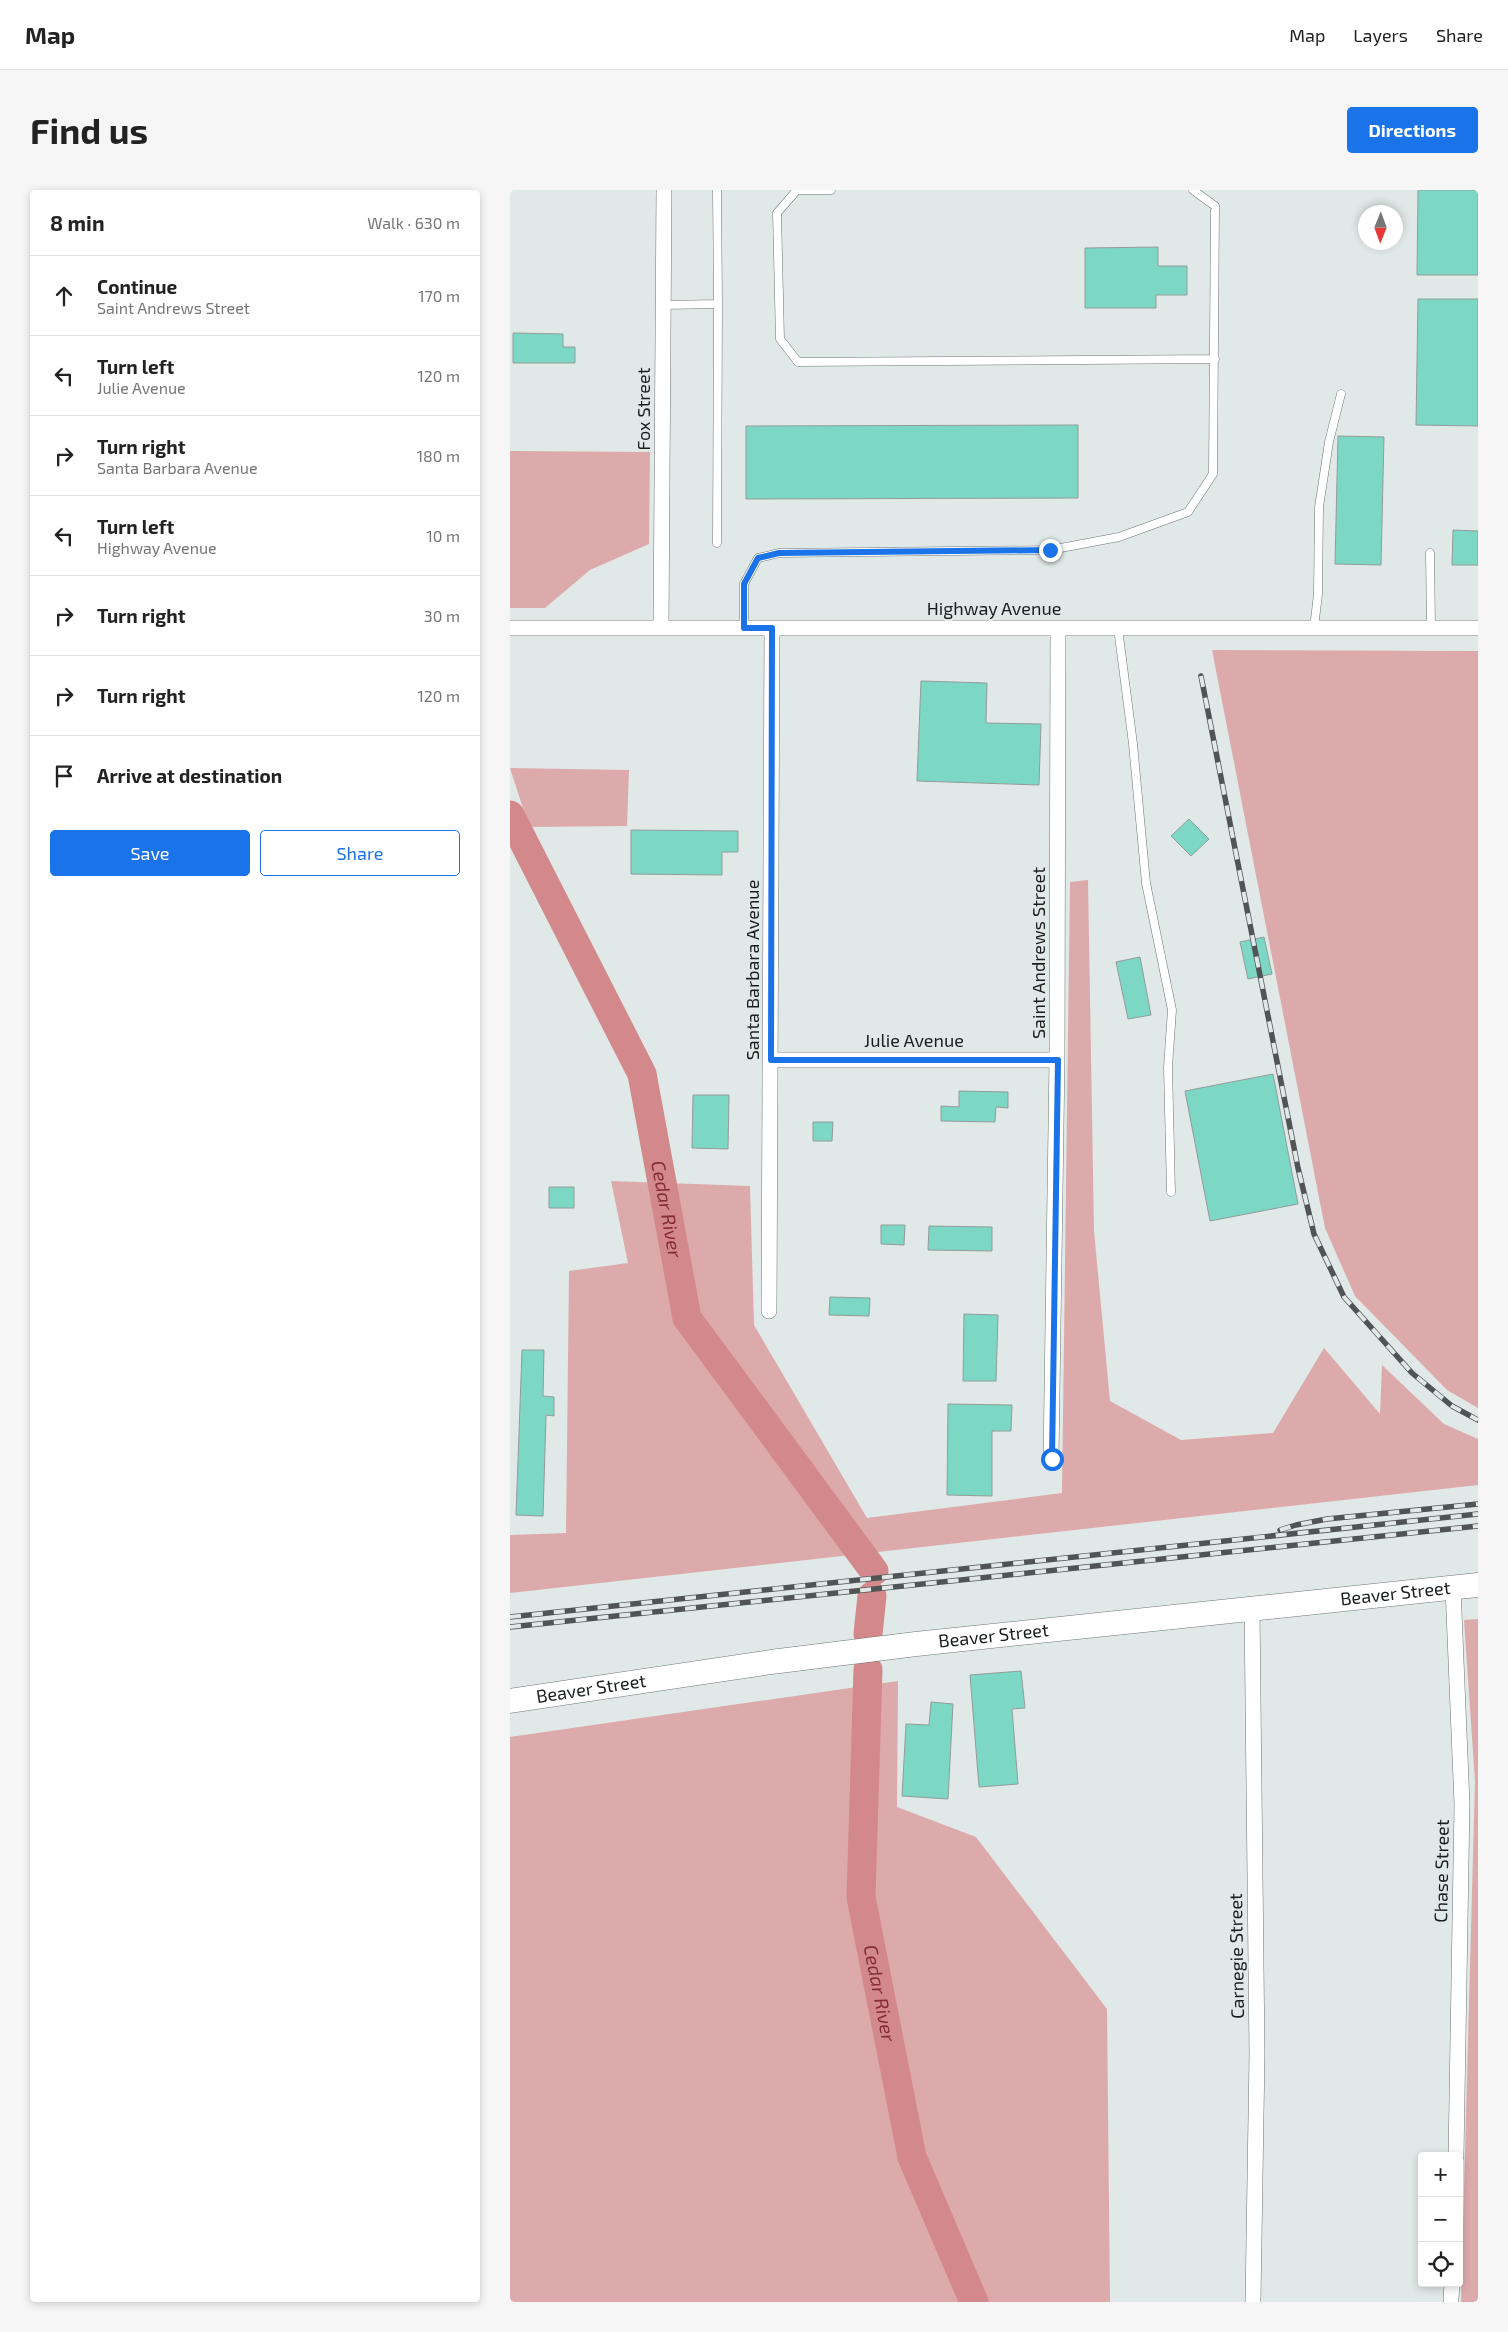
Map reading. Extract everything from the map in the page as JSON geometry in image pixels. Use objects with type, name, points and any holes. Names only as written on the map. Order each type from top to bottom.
[{"type":"main road","name":"Beaver Street","points":[[510,1700],[771,1662],[897,1647],[1478,1585]]},
{"type":"street","name":"Fox Street","points":[[661,628],[664,190]]},
{"type":"street","name":"Highway Avenue","points":[[510,628],[1478,628]]},
{"type":"street","name":"Santa Barbara Avenue","points":[[769,1311],[772,628]]},
{"type":"street","name":"Saint Andrews Street","points":[[1052,1459],[1058,1060],[1058,628]]},
{"type":"street","name":"Julie Avenue","points":[[771,1060],[1058,1060]]},
{"type":"street","name":"Chase Street","points":[[1453,1588],[1462,1804],[1456,2152]]},
{"type":"street","name":"Carnegie Street","points":[[1252,1609],[1257,2054],[1253,2302]]},
{"type":"street","points":[[1451,2299],[1452,2287]]},
{"type":"lane","points":[[717,190],[717,543]]},
{"type":"lane","points":[[831,190],[796,190],[776,213],[780,339],[798,362],[1216,359]]},
{"type":"lane","points":[[744,628],[744,584],[758,558],[779,553],[1050,550],[1119,537],[1188,512],[1213,474],[1216,359],[1215,206],[1193,190]]},
{"type":"lane","points":[[663,305],[718,304]]},
{"type":"lane","points":[[1314,628],[1318,594],[1319,507],[1329,442],[1341,394]]},
{"type":"lane","points":[[1430,554],[1431,628]]},
{"type":"lane","points":[[1118,628],[1132,736],[1146,883],[1172,1010],[1168,1067],[1171,1192]]},
{"type":"shaded area","points":[[510,451],[650,452],[649,544],[590,570],[545,608],[510,608]]},
{"type":"shaded area","points":[[1212,650],[1478,651],[1478,1408],[1447,1390],[1355,1296],[1325,1228]]},
{"type":"shaded area","points":[[510,768],[629,770],[627,826],[529,827]]},
{"type":"shaded area","points":[[1088,880],[1094,1231],[1110,1401],[1181,1440],[1273,1433],[1324,1348],[1380,1414],[1382,1365],[1444,1424],[1478,1439],[1478,1485],[510,1593],[510,1535],[566,1533],[569,1271],[628,1263],[611,1181],[750,1186],[754,1325],[867,1518],[1062,1493],[1070,882]]},
{"type":"shaded area","points":[[1478,1619],[1478,2302],[1461,2302],[1461,2287],[1463,2287],[1475,1781],[1464,1620]]},
{"type":"shaded area","points":[[898,1681],[897,1807],[976,1837],[1107,2009],[1110,2302],[510,2302],[510,1737]]},
{"type":"building","points":[[1418,190],[1478,190],[1478,275],[1417,275]]},
{"type":"building","points":[[1158,247],[1158,266],[1187,266],[1187,295],[1156,295],[1156,308],[1085,308],[1085,248]]},
{"type":"building","points":[[1418,299],[1478,299],[1478,426],[1416,425]]},
{"type":"building","points":[[513,333],[563,334],[563,347],[575,347],[575,363],[513,363]]},
{"type":"building","points":[[1078,425],[1078,498],[746,499],[746,426]]},
{"type":"building","points":[[1338,436],[1384,437],[1381,565],[1335,564]]},
{"type":"building","points":[[1453,530],[1478,531],[1478,565],[1452,565]]},
{"type":"building","points":[[921,681],[987,683],[986,723],[1041,724],[1039,785],[917,781]]},
{"type":"building","points":[[1189,819],[1209,839],[1191,856],[1171,836]]},
{"type":"building","points":[[631,830],[738,831],[738,852],[722,852],[722,875],[631,874]]},
{"type":"building","points":[[1264,937],[1272,974],[1248,979],[1240,942]]},
{"type":"building","points":[[1140,957],[1151,1015],[1128,1019],[1116,962]]},
{"type":"building","points":[[1273,1074],[1298,1204],[1210,1221],[1185,1091]]},
{"type":"building","points":[[959,1091],[1008,1092],[1008,1108],[996,1107],[995,1122],[941,1121],[941,1106],[959,1107]]},
{"type":"building","points":[[693,1095],[729,1095],[728,1149],[692,1148]]},
{"type":"building","points":[[813,1122],[833,1122],[832,1141],[813,1141]]},
{"type":"building","points":[[549,1187],[574,1187],[574,1208],[549,1208]]},
{"type":"building","points":[[881,1225],[905,1225],[904,1245],[881,1244]]},
{"type":"building","points":[[929,1226],[992,1227],[992,1251],[928,1250]]},
{"type":"building","points":[[830,1297],[870,1298],[869,1316],[829,1315]]},
{"type":"building","points":[[964,1314],[998,1315],[996,1381],[963,1381]]},
{"type":"building","points":[[522,1350],[544,1350],[543,1396],[554,1397],[554,1416],[546,1415],[543,1516],[516,1515]]},
{"type":"building","points":[[948,1404],[1012,1405],[1011,1431],[992,1431],[992,1496],[947,1495]]},
{"type":"building","points":[[1021,1671],[1025,1708],[1012,1709],[1018,1784],[979,1787],[970,1675]]},
{"type":"building","points":[[931,1702],[953,1704],[948,1799],[902,1796],[906,1724],[929,1725]]},
{"type":"waterway","name":"Cedar River","points":[[510,815],[642,1074],[687,1318],[874,1571]]},
{"type":"waterway","name":"Cedar River","points":[[868,1634],[872,1596]]},
{"type":"waterway","name":"Cedar River","points":[[868,1670],[861,1897],[912,2157],[974,2302]]},
{"type":"railway","points":[[1201,676],[1298,1168],[1314,1234],[1344,1297],[1412,1373],[1452,1406],[1478,1420]]},
{"type":"railway","points":[[1280,1530],[1327,1519],[1478,1504]]},
{"type":"railway","points":[[510,1617],[1478,1514]]},
{"type":"railway","points":[[510,1627],[1478,1526]]},
{"type":"route","points":[[1050,550],[779,553],[758,558],[744,584],[744,628],[772,628],[771,1060],[1058,1060],[1052,1459]]}]
